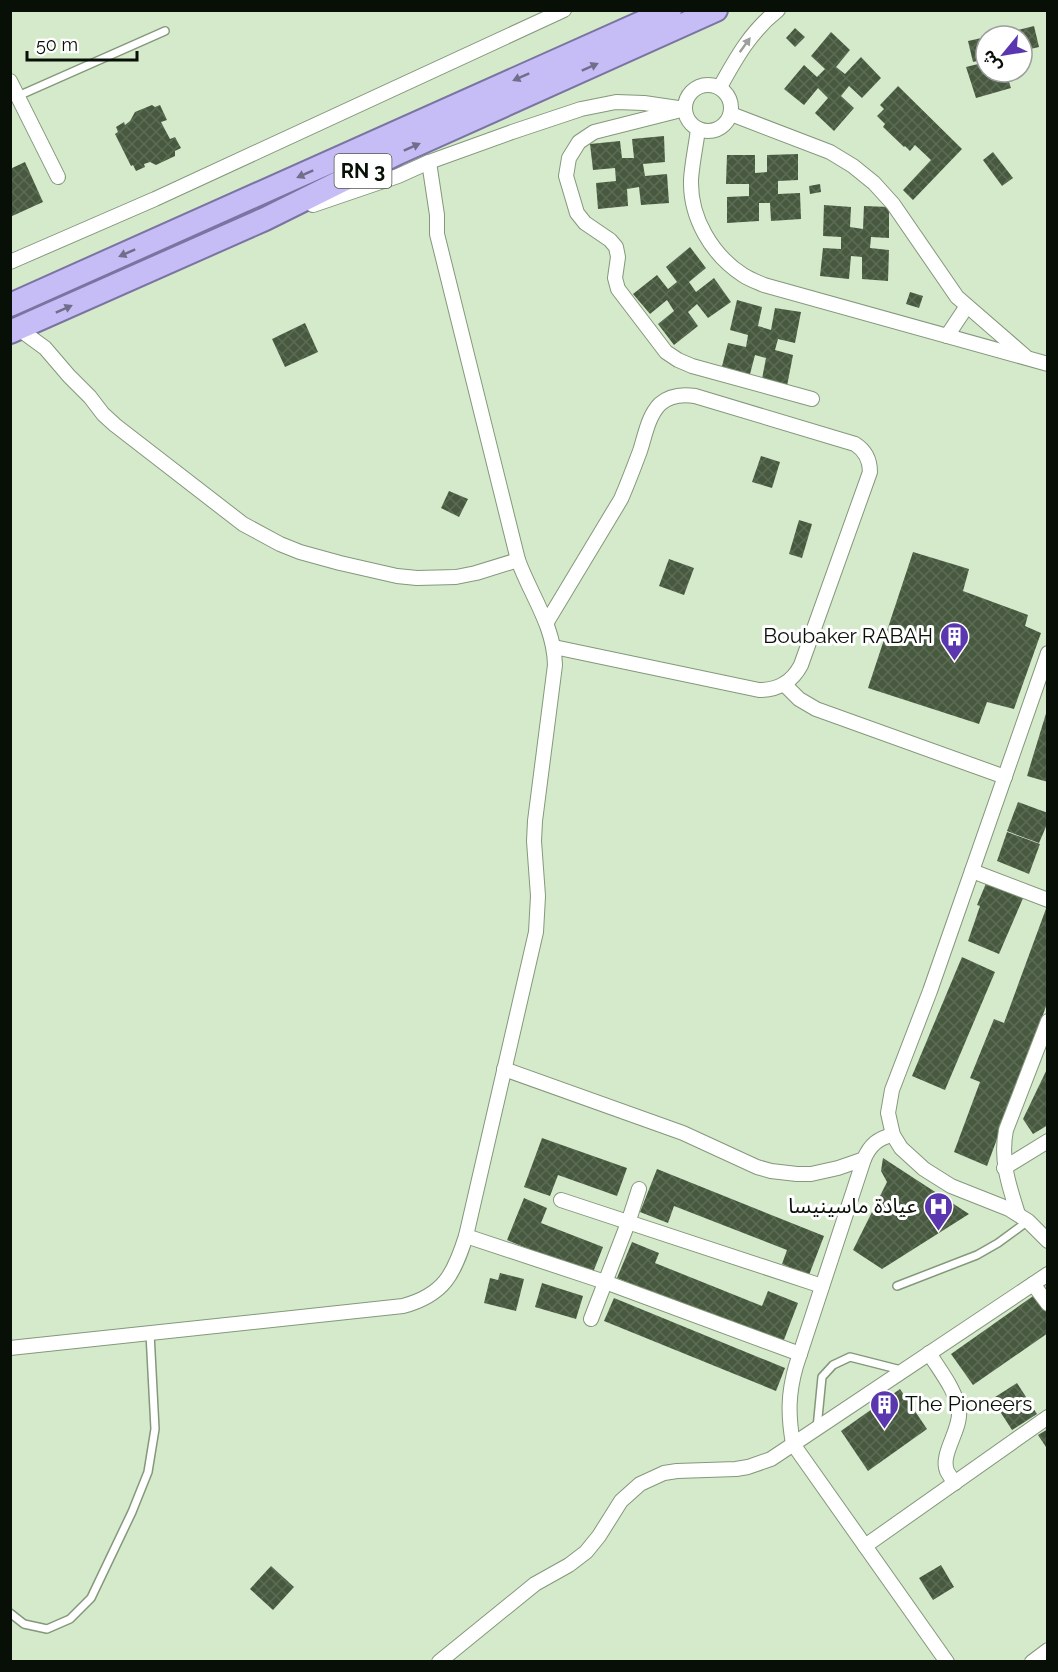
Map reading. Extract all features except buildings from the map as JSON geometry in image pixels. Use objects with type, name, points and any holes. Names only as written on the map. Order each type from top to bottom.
[{"type":"highway","name":"RN 3","points":[[10,305],[670,10]]},
{"type":"highway","name":"RN 3","points":[[15,331],[265,219],[398,153],[716,10]]},
{"type":"street","points":[[10,262],[154,199],[564,10]]},
{"type":"street","points":[[720,87],[745,43],[778,10]]},
{"type":"street","points":[[10,81],[58,177]]},
{"type":"street","points":[[710,84],[720,87],[730,99],[731,114],[725,124],[715,130],[698,129],[688,119],[685,109],[687,98],[699,86],[710,84]]},
{"type":"street","points":[[265,219],[398,176],[429,162],[581,109],[616,102],[685,109]]},
{"type":"street","points":[[685,109],[594,132],[579,142],[569,158],[566,176],[577,213],[585,223],[614,243],[618,252],[615,278],[618,289],[672,357],[692,366],[812,399]]},
{"type":"street","points":[[731,114],[830,152],[853,166],[874,183],[893,204],[953,290],[967,306],[1028,359]]},
{"type":"street","points":[[698,129],[691,181],[693,203],[700,225],[711,245],[726,262],[744,276],[764,285],[1047,364]]},
{"type":"street","points":[[10,1348],[391,1307],[415,1302],[436,1290],[449,1277],[458,1261],[466,1236],[536,933],[538,896],[534,842],[535,821],[555,665],[554,647],[547,622],[529,588],[518,560],[437,234],[437,215],[429,162]]},
{"type":"street","points":[[947,336],[967,306]]},
{"type":"street","points":[[15,331],[45,348],[103,414],[123,432],[243,524],[280,544],[320,559],[397,576],[417,578],[456,577],[518,560]]},
{"type":"street","points":[[547,622],[621,499],[655,411],[672,396],[695,396],[855,444],[864,451],[869,461],[870,472],[801,665],[797,673],[784,684],[776,688],[759,690],[554,647]]},
{"type":"street","points":[[1047,654],[930,991],[892,1090],[888,1113],[893,1135],[911,1159],[937,1178],[965,1192],[1000,1204],[1023,1218],[1047,1241]]},
{"type":"street","points":[[784,684],[799,699],[816,709],[1005,777]]},
{"type":"street","points":[[972,871],[1047,900]]},
{"type":"street","points":[[1023,1218],[1004,1168],[1003,1143],[1047,1022]]},
{"type":"street","points":[[504,1069],[683,1133],[771,1171],[811,1174],[864,1159]]},
{"type":"street","points":[[893,1135],[878,1140],[864,1159],[792,1379],[789,1418],[793,1444],[947,1662]]},
{"type":"street","points":[[1004,1168],[1047,1141]]},
{"type":"street","points":[[591,1319],[639,1189]]},
{"type":"street","points":[[561,1200],[822,1286]]},
{"type":"street","points":[[466,1236],[605,1282],[800,1354]]},
{"type":"street","points":[[439,1662],[535,1584],[569,1565],[586,1552],[621,1501],[640,1484],[664,1473],[748,1467],[771,1459],[1047,1274]]},
{"type":"street","points":[[1033,1284],[1047,1304]]},
{"type":"street","points":[[929,1353],[955,1395],[959,1414],[955,1433],[948,1449],[946,1469],[955,1483]]},
{"type":"street","points":[[865,1546],[1047,1417]]},
{"type":"street","points":[[1032,1662],[1047,1650]]},
{"type":"lane","points":[[18,96],[165,31]]},
{"type":"lane","points":[[897,1286],[977,1255],[998,1243],[1023,1218]]},
{"type":"lane","points":[[10,1613],[24,1624],[47,1629],[70,1619],[91,1598],[132,1512],[148,1472],[155,1429],[150,1333]]},
{"type":"lane","points":[[817,1428],[822,1377],[833,1365],[850,1357],[902,1371]]},
{"type":"place","name":"Boubaker RABAH","points":[[954,662]]},
{"type":"place","name":"عيادة ماسينيسا","points":[[938,1232]]},
{"type":"place","name":"The Pioneers","points":[[884,1430]]}]
